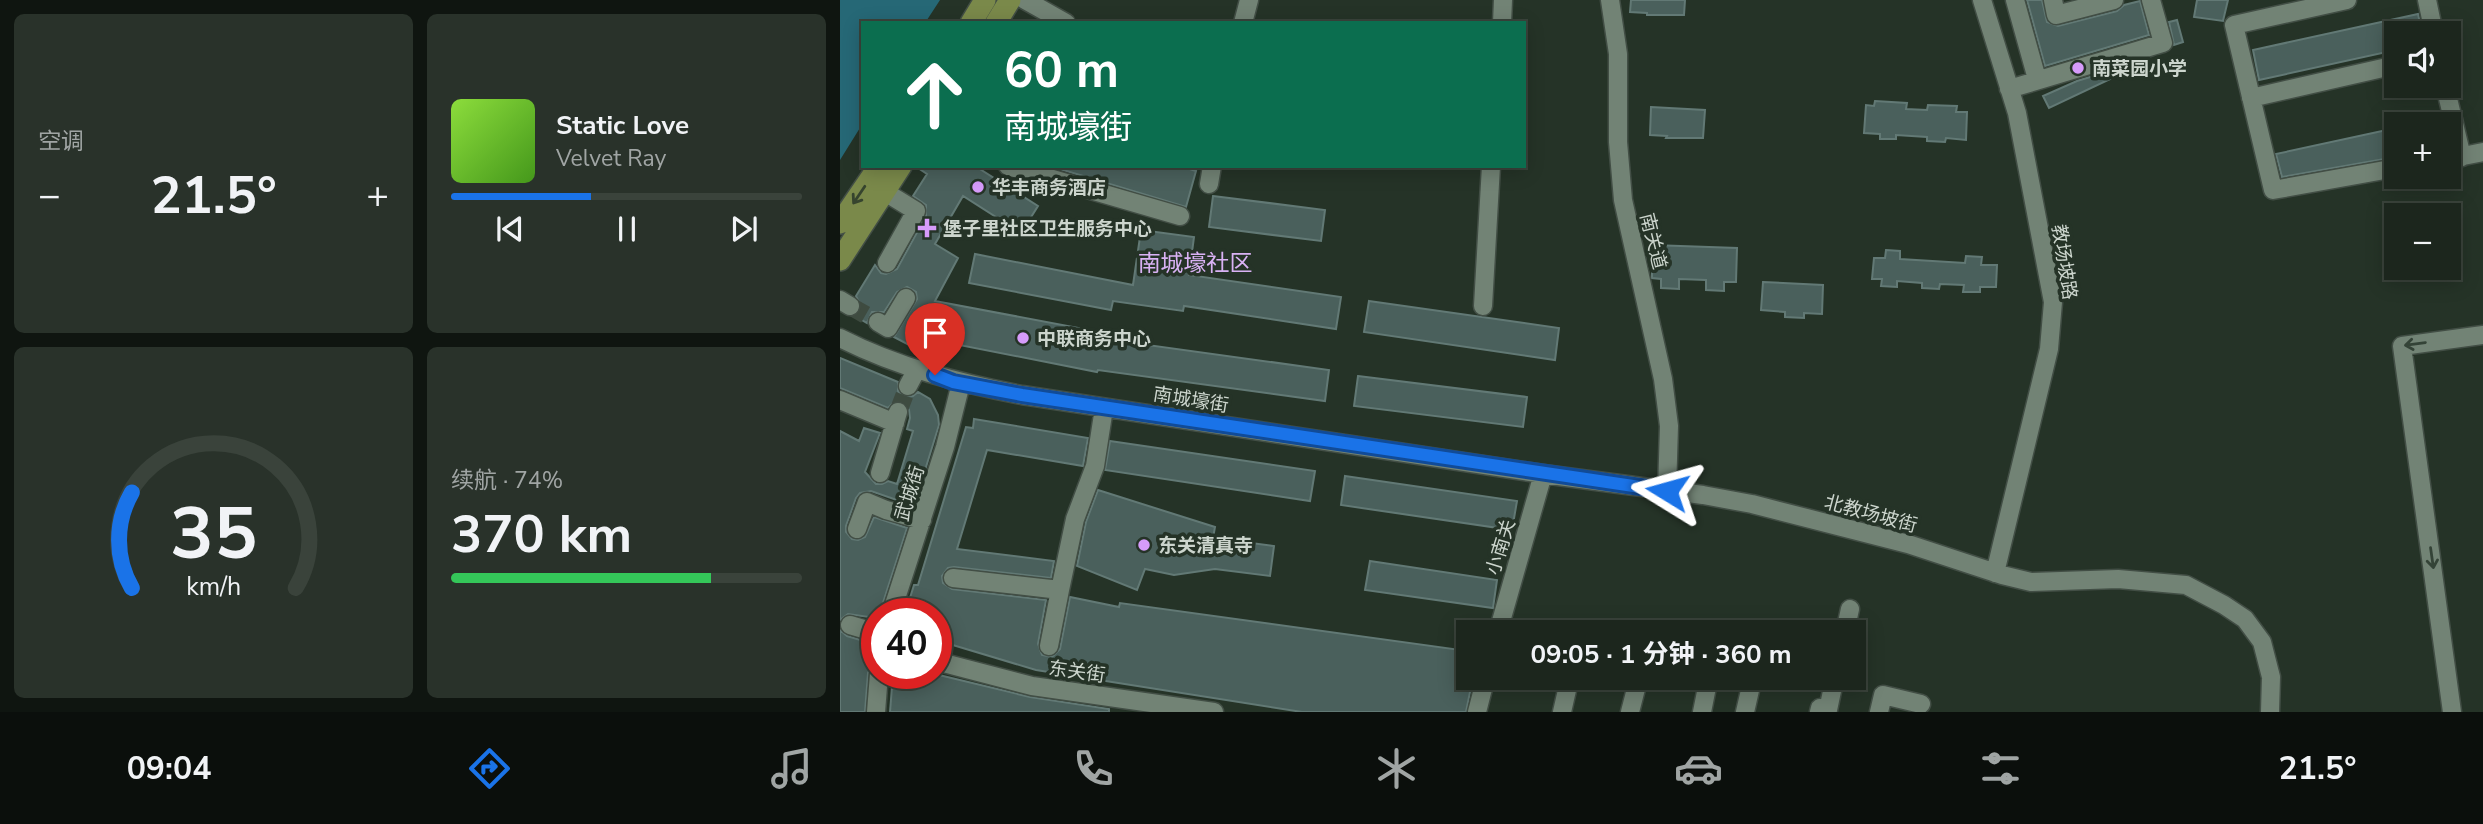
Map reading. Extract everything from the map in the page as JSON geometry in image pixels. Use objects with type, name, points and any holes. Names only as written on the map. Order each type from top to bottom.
[{"type":"main road","points":[[972,21],[985,0]]},
{"type":"main road","points":[[997,21],[1010,0]]},
{"type":"main road","points":[[840,223],[878,168]]},
{"type":"main road","points":[[840,260],[900,168]]},
{"type":"street","points":[[1025,0],[1059,21]]},
{"type":"street","points":[[1244,21],[1249,0]]},
{"type":"street","points":[[1502,21],[1503,0]]},
{"type":"street","name":"南关道","points":[[1610,0],[1618,54],[1618,142],[1623,200],[1663,379],[1669,426],[1667,491]]},
{"type":"street","name":"教场坡路","points":[[1982,0],[2017,113],[2053,302],[2049,349],[1995,572]]},
{"type":"street","points":[[2015,0],[2036,79]]},
{"type":"street","points":[[2053,0],[2056,15],[2114,0]]},
{"type":"street","points":[[2009,89],[2163,43],[2151,0]]},
{"type":"street","points":[[2347,0],[2234,25],[2273,190],[2384,171]]},
{"type":"street","points":[[2427,0],[2431,21]]},
{"type":"street","points":[[2251,98],[2384,68]]},
{"type":"street","points":[[2461,157],[2483,152]]},
{"type":"street","points":[[1015,168],[1180,216]]},
{"type":"street","points":[[1483,306],[1491,168]]},
{"type":"street","points":[[884,192],[916,211],[887,263]]},
{"type":"street","points":[[878,322],[888,328],[906,298]]},
{"type":"street","points":[[2452,712],[2402,346],[2483,335]]},
{"type":"street","name":"南城壕街","points":[[840,338],[861,349],[961,383],[1104,408],[1544,474]]},
{"type":"street","points":[[908,386],[917,369]]},
{"type":"street","name":"武城街","points":[[896,598],[945,447],[961,383]]},
{"type":"street","points":[[840,400],[896,418],[880,473]]},
{"type":"street","points":[[1049,646],[1075,519],[1095,466],[1104,408]]},
{"type":"street","name":"北教场坡街","points":[[1544,474],[1703,495],[1765,508],[1908,544],[2031,582],[2118,579],[2186,585],[2245,619],[2262,642],[2271,677],[2270,712]]},
{"type":"street","name":"小南关","points":[[1501,620],[1544,474]]},
{"type":"street","points":[[856,529],[867,502],[922,520]]},
{"type":"street","points":[[953,578],[1060,590]]},
{"type":"street","points":[[1848,620],[1850,609]]},
{"type":"street","points":[[850,625],[861,629]]},
{"type":"street","name":"东关街","points":[[952,665],[1032,686],[1214,712]]},
{"type":"street","points":[[876,712],[878,689]]},
{"type":"street","points":[[1477,712],[1483,690]]},
{"type":"street","points":[[1562,712],[1567,690]]},
{"type":"street","points":[[1630,712],[1636,690]]},
{"type":"street","points":[[1702,712],[1706,690]]},
{"type":"street","points":[[1745,712],[1750,690]]},
{"type":"street","points":[[1819,712],[1820,708],[1828,710],[1832,690]]},
{"type":"street","points":[[1879,712],[1883,695],[1921,704]]},
{"type":"water","points":[[840,0],[940,0],[926,21],[861,21],[861,126],[840,160]]},
{"type":"building","points":[[1631,0],[1685,0],[1684,15],[1630,12]]},
{"type":"building","points":[[2027,0],[2042,0],[2047,22],[2058,26],[2117,11],[2124,5],[2140,1],[2149,35],[2045,66]]},
{"type":"building","points":[[2197,0],[2228,0],[2223,21],[2194,17]]},
{"type":"building","points":[[2418,14],[2419,21],[2386,21]]},
{"type":"building","points":[[2177,20],[2183,42],[2174,45],[2169,22]]},
{"type":"building","points":[[2384,21],[2384,53],[2259,80],[2253,50]]},
{"type":"building","points":[[2143,61],[2144,63],[2049,108],[2043,96],[2077,81]]},
{"type":"building","points":[[1875,101],[1907,103],[1906,109],[1927,110],[1928,105],[1957,106],[1956,112],[1967,112],[1966,140],[1946,138],[1945,142],[1927,141],[1927,137],[1896,135],[1896,139],[1880,139],[1880,134],[1864,133],[1866,105],[1874,106]]},
{"type":"building","points":[[1651,107],[1705,110],[1703,138],[1650,135]]},
{"type":"building","points":[[2384,131],[2384,159],[2282,177],[2276,154]]},
{"type":"building","points":[[918,168],[978,168],[1038,206],[1021,233],[963,196],[935,244],[958,258],[935,301],[1105,333],[1104,339],[1329,370],[1325,401],[1098,370],[1097,372],[914,336],[909,345],[894,337],[917,299],[916,292],[907,287],[897,292],[884,312],[872,312],[867,323],[855,316],[861,307],[856,296],[875,265],[881,273],[886,274],[897,269],[926,216],[926,205],[913,196],[927,174]]},
{"type":"building","points":[[1057,168],[1186,168],[1196,171],[1186,207]]},
{"type":"building","points":[[1213,196],[1325,210],[1321,241],[1209,227]]},
{"type":"building","points":[[1141,230],[1194,237],[1189,275],[1341,297],[1336,329],[1184,306],[1183,311],[1113,301],[1111,310],[969,283],[975,254],[1133,285]]},
{"type":"building","points":[[1652,245],[1737,248],[1736,282],[1724,282],[1724,291],[1706,290],[1706,280],[1679,279],[1679,289],[1661,288],[1661,279],[1652,278]]},
{"type":"building","points":[[1886,250],[1900,251],[1900,259],[1965,263],[1966,256],[1982,257],[1981,265],[1997,265],[1996,287],[1980,287],[1980,292],[1963,292],[1964,285],[1940,284],[1939,289],[1922,288],[1922,283],[1897,281],[1897,287],[1881,286],[1882,279],[1872,279],[1874,258],[1885,258]]},
{"type":"building","points":[[1763,282],[1823,285],[1822,314],[1804,313],[1804,318],[1785,317],[1785,312],[1761,310]]},
{"type":"building","points":[[1369,301],[1559,328],[1555,360],[1364,332]]},
{"type":"building","points":[[840,358],[898,382],[898,391],[903,396],[913,396],[918,392],[930,399],[938,415],[939,425],[914,506],[871,491],[860,493],[856,498],[846,526],[846,532],[852,539],[865,537],[874,517],[907,528],[884,598],[861,598],[861,616],[848,614],[840,620],[840,431],[859,441],[864,428],[880,433],[865,472],[876,484],[888,481],[897,484],[913,431],[907,429],[909,410],[902,401],[895,401],[888,408],[840,388]]},
{"type":"building","points":[[1358,376],[1527,397],[1523,427],[1354,406]]},
{"type":"building","points":[[974,419],[1088,438],[1083,466],[987,450],[957,549],[1054,561],[1051,578],[954,567],[948,568],[942,576],[943,583],[952,589],[1046,600],[1038,644],[1042,655],[1052,657],[1060,649],[1070,597],[1119,607],[1120,603],[1456,649],[1456,690],[1470,690],[1466,712],[1302,712],[1036,670],[952,645],[952,598],[910,598],[914,585],[918,585],[966,427],[973,428]]},
{"type":"building","points":[[1110,441],[1315,471],[1310,501],[1105,470]]},
{"type":"building","points":[[1345,476],[1517,501],[1512,530],[1341,505]]},
{"type":"building","name":"东关清真寺","points":[[1098,490],[1215,527],[1213,538],[1274,546],[1270,576],[1215,569],[1174,575],[1145,569],[1137,590],[1077,566],[1086,522]]},
{"type":"building","points":[[1370,561],[1497,580],[1493,608],[1365,590]]},
{"type":"building","points":[[840,630],[847,636],[861,640],[861,689],[867,689],[865,712],[840,712]]},
{"type":"building","points":[[952,678],[1030,697],[1109,709],[1109,712],[890,712],[892,689],[952,689]]},
{"type":"tunnel","points":[[850,306],[878,322]]},
{"type":"tunnel","points":[[898,412],[908,386]]},
{"type":"place","name":"南菜园小学","points":[[2078,68]]},
{"type":"place","name":"华丰商务酒店","points":[[978,187]]},
{"type":"place","name":"堡子里社区卫生服务中心","points":[[927,228]]},
{"type":"place","name":"中联商务中心","points":[[1023,338]]},
{"type":"place","name":"东关清真寺","points":[[1144,545]]},
{"type":"district","name":"南城壕社区","points":[[1195,263]]},
{"type":"route","points":[[935,375],[953,382],[1022,395],[1667,491]]}]
